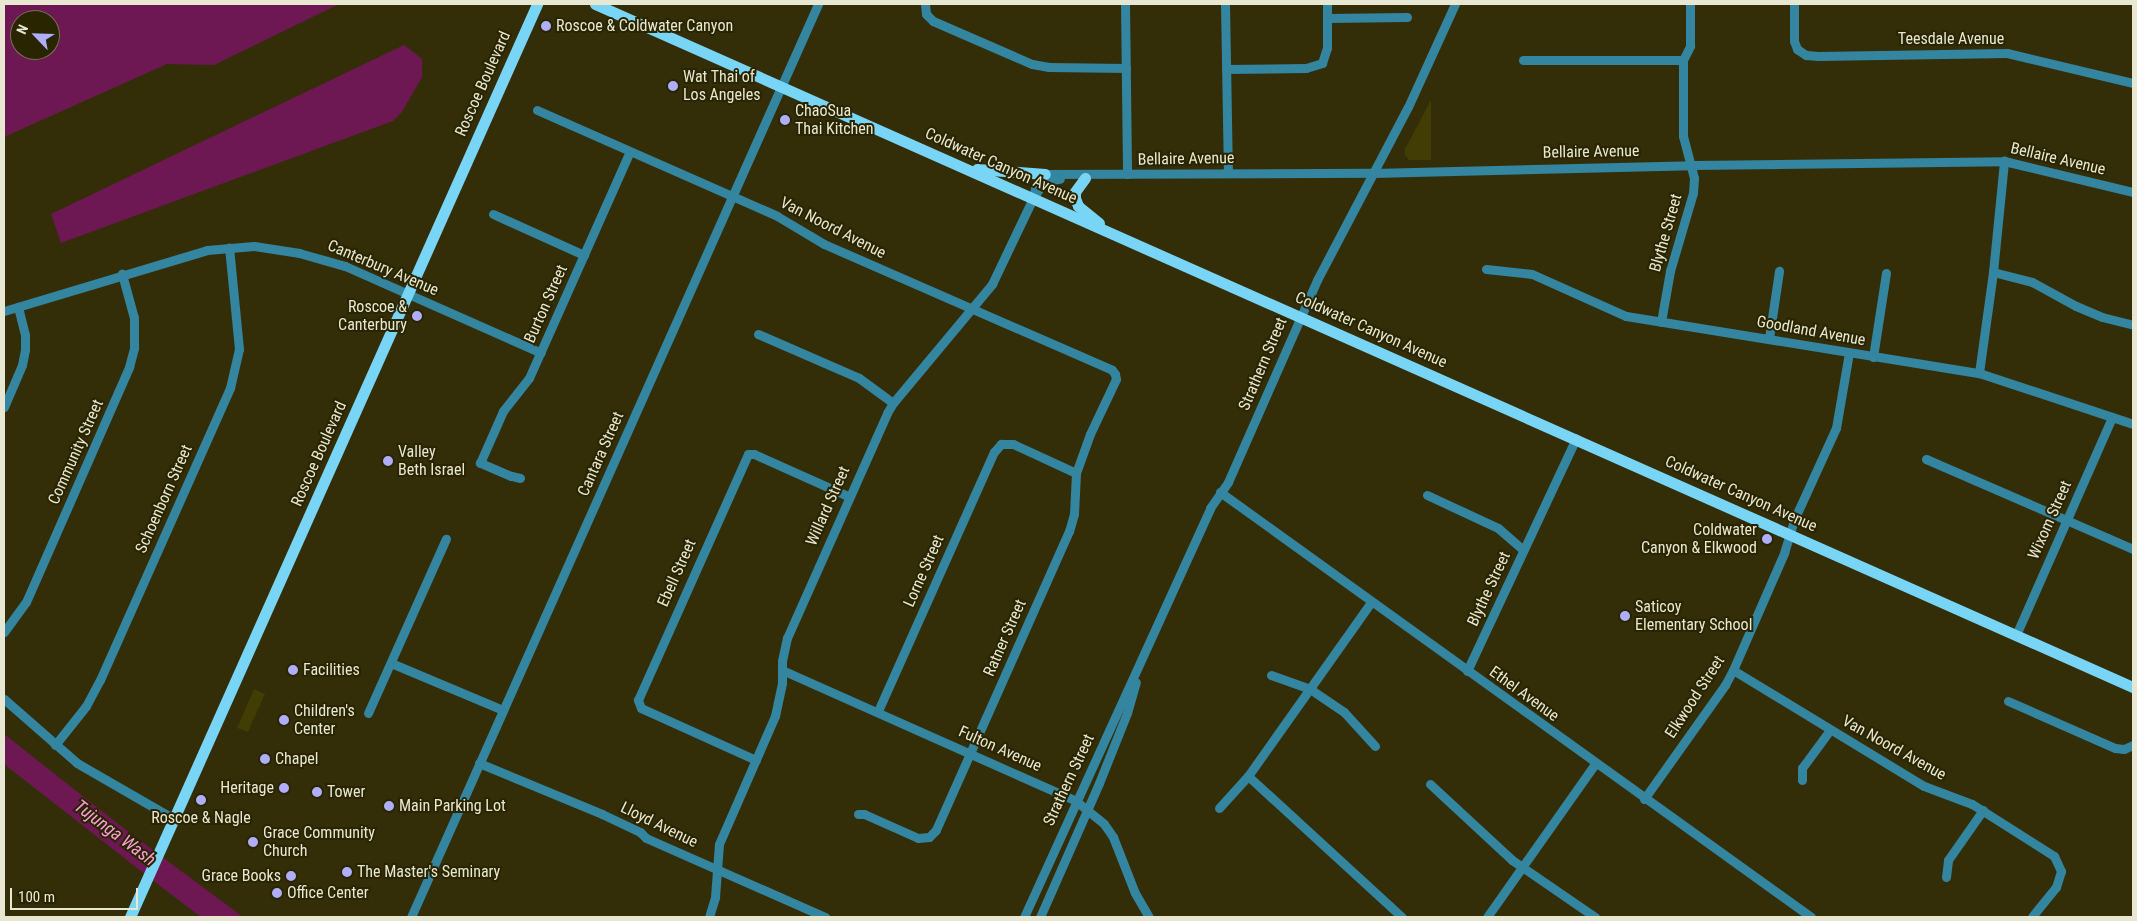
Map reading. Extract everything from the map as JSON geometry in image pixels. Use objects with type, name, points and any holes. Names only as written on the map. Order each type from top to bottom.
[{"type":"main road","name":"Roscoe Boulevard","points":[[130,917],[537,4]]},
{"type":"main road","name":"Coldwater Canyon Avenue","points":[[595,4],[1791,533],[2133,687]]},
{"type":"main road","points":[[967,168],[1045,174]]},
{"type":"main road","points":[[1085,178],[1075,192],[1078,206],[1110,232]]},
{"type":"street","name":"Cantara Street","points":[[411,917],[818,4]]},
{"type":"street","points":[[925,4],[926,14],[933,21],[1032,64],[1049,67],[1126,68]]},
{"type":"street","points":[[1085,178],[1116,178],[1127,174],[1125,4]]},
{"type":"street","points":[[1225,4],[1228,173]]},
{"type":"street","points":[[1226,69],[1316,66],[1326,56],[1327,4]]},
{"type":"street","name":"Strathern Street","points":[[1024,917],[1144,657],[1210,508],[1228,482],[1325,263],[1408,107],[1455,4]]},
{"type":"street","name":"Blythe Street","points":[[1661,322],[1670,271],[1692,200],[1694,178],[1684,136],[1683,60],[1690,46],[1690,4]]},
{"type":"street","name":"Teesdale Avenue","points":[[1794,4],[1794,41],[1797,49],[1806,55],[2007,54],[2133,83]]},
{"type":"street","points":[[1328,18],[1407,17]]},
{"type":"street","points":[[1523,60],[1683,60]]},
{"type":"street","name":"Van Noord Avenue","points":[[537,110],[777,216],[824,244],[1112,370],[1116,374]]},
{"type":"street","name":"Burton Street","points":[[520,478],[480,463],[503,411],[529,378],[630,151]]},
{"type":"street","points":[[1979,373],[1993,272],[2004,161]]},
{"type":"street","name":"Bellaire Avenue","points":[[1045,174],[1373,173],[1692,165],[2004,161],[2133,192]]},
{"type":"street","points":[[1033,198],[1036,184],[1045,174]]},
{"type":"street","name":"Willard Street","points":[[709,917],[714,897],[719,844],[775,716],[787,638],[848,496],[893,403],[1000,272],[1033,198],[1045,181],[1085,178]]},
{"type":"street","points":[[493,214],[584,255]]},
{"type":"street","name":"Canterbury Avenue","points":[[4,311],[207,250],[229,247],[261,247],[323,258],[541,353]]},
{"type":"street","name":"Schoenborn Street","points":[[55,745],[86,706],[97,686],[230,388],[239,349],[229,247]]},
{"type":"street","name":"Goodland Avenue","points":[[1486,269],[1532,274],[1626,316],[1979,373],[2133,424]]},
{"type":"street","points":[[1769,338],[1779,271]]},
{"type":"street","points":[[1993,272],[2032,282],[2076,306],[2102,317],[2133,325]]},
{"type":"street","points":[[1873,357],[1886,273]]},
{"type":"street","name":"Community Street","points":[[4,632],[26,602],[129,367],[134,340],[134,318],[122,274]]},
{"type":"street","points":[[4,407],[22,365],[25,350],[25,335],[18,307]]},
{"type":"street","points":[[758,334],[859,378],[893,403]]},
{"type":"street","name":"Elkwood Street","points":[[1644,798],[1725,685],[1733,670],[1784,553],[1794,520],[1836,428],[1849,353]]},
{"type":"street","name":"Ratner Street","points":[[858,814],[864,814],[918,838],[929,837],[936,830],[1069,531],[1074,514],[1076,473],[1090,434],[1116,379],[1116,374]]},
{"type":"street","name":"Wixom Street","points":[[2016,635],[2112,417]]},
{"type":"street","name":"Blythe Street","points":[[1467,672],[1576,438]]},
{"type":"street","name":"Lorne Street","points":[[878,711],[994,452],[1001,444],[1013,444],[1076,473]]},
{"type":"street","name":"Ebell Street","points":[[756,760],[642,708],[638,705],[642,691],[748,454],[754,454],[848,496]]},
{"type":"street","points":[[1926,459],[2133,550]]},
{"type":"street","name":"Ethel Avenue","points":[[1220,492],[1467,672],[1811,917]]},
{"type":"street","points":[[1427,495],[1498,528],[1523,550]]},
{"type":"street","points":[[368,713],[446,539]]},
{"type":"street","points":[[1219,808],[1248,776],[1371,602]]},
{"type":"street","name":"Strathern Street","points":[[1040,917],[1128,713],[1144,657]]},
{"type":"street","points":[[391,663],[503,710]]},
{"type":"street","name":"Fulton Avenue","points":[[782,670],[878,711],[1076,801],[1104,824],[1113,837],[1135,893],[1149,917]]},
{"type":"street","name":"Van Noord Avenue","points":[[1733,670],[1924,786],[1983,810],[2054,856],[2061,871],[2056,887],[2032,917]]},
{"type":"street","points":[[1271,675],[1310,689],[1344,712],[1375,746]]},
{"type":"street","points":[[4,699],[55,745],[112,785],[174,819]]},
{"type":"street","points":[[2008,701],[2115,748],[2124,749],[2133,746]]},
{"type":"street","points":[[1802,780],[1802,768],[1830,730]]},
{"type":"street","name":"Lloyd Avenue","points":[[479,763],[602,814],[640,832],[646,838],[825,917]]},
{"type":"street","points":[[1487,917],[1595,764]]},
{"type":"street","points":[[1248,776],[1402,917]]},
{"type":"street","points":[[1430,784],[1512,860],[1595,917]]},
{"type":"street","points":[[1946,877],[1948,860],[1983,810]]},
{"type":"shaded area","points":[[1431,100],[1431,160],[1409,160],[1405,155],[1405,149]]},
{"type":"shaded area","points":[[254,689],[265,694],[248,732],[237,728]]},
{"type":"water","points":[[4,4],[339,4],[214,65],[167,64],[4,137]]},
{"type":"water","points":[[404,45],[422,59],[422,77],[402,112],[393,121],[61,243],[51,214]]},
{"type":"water","name":"Tujunga Wash","points":[[4,734],[122,827],[243,917],[201,917],[164,889],[4,764]]},
{"type":"place","name":"Roscoe & Coldwater Canyon","points":[[546,26]]},
{"type":"place","name":"Wat Thai of Los Angeles","points":[[673,86]]},
{"type":"place","name":"ChaoSua Thai Kitchen","points":[[785,120]]},
{"type":"place","name":"Roscoe & Canterbury","points":[[417,316]]},
{"type":"place","name":"Valley Beth Israel","points":[[388,461]]},
{"type":"place","name":"Coldwater Canyon & Elkwood","points":[[1767,539]]},
{"type":"place","name":"Saticoy Elementary School","points":[[1625,616]]},
{"type":"place","name":"Facilities","points":[[293,670]]},
{"type":"place","name":"Children's Center","points":[[284,720]]},
{"type":"place","name":"Chapel","points":[[265,759]]},
{"type":"place","name":"Heritage","points":[[284,788]]},
{"type":"place","name":"Tower","points":[[317,792]]},
{"type":"place","name":"Roscoe & Nagle","points":[[201,800]]},
{"type":"place","name":"Main Parking Lot","points":[[389,806]]},
{"type":"place","name":"Grace Community Church","points":[[253,842]]},
{"type":"place","name":"The Master's Seminary","points":[[347,872]]},
{"type":"place","name":"Grace Books","points":[[291,876]]},
{"type":"place","name":"Office Center","points":[[277,893]]}]
